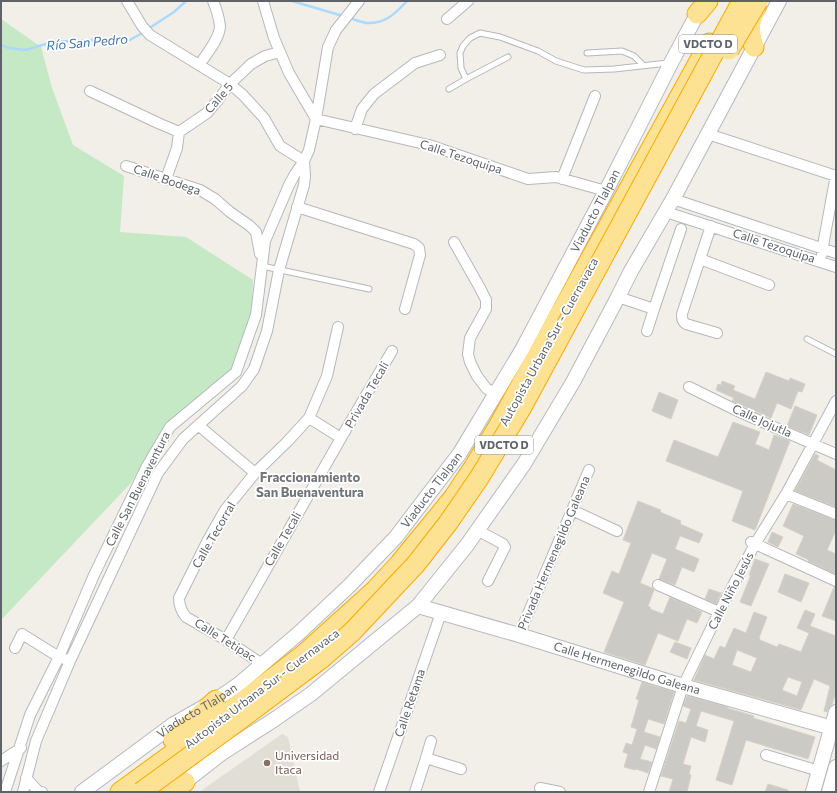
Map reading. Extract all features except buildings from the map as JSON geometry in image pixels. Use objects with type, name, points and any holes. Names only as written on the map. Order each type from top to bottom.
[{"type":"highway","name":"Viaducto Tlalpan","points":[[120,792],[212,725],[304,654],[339,624],[375,590],[399,564],[453,498],[500,423],[733,1]]},
{"type":"highway","name":"Autopista Urbana Sur - Cuernavaca","points":[[124,792],[234,712],[318,648],[348,622],[378,592],[416,551],[442,518],[475,472],[517,401],[617,220],[650,156],[690,87],[733,1]]},
{"type":"highway","name":"Autopista Urbana Sur - Cuernavaca","points":[[142,792],[321,659],[352,632],[416,564],[448,523],[480,478],[518,413],[742,1]]},
{"type":"highway","name":"VDCTO D","points":[[142,792],[303,674],[353,633],[414,571],[442,535],[482,480],[514,429],[747,1]]},
{"type":"highway","points":[[676,124],[708,84],[758,1]]},
{"type":"highway","points":[[754,47],[750,34],[750,26],[758,1]]},
{"type":"highway","points":[[107,792],[164,747],[216,700]]},
{"type":"highway","points":[[165,792],[178,787]]},
{"type":"main road","points":[[178,787],[222,754],[311,694],[418,606],[524,464],[573,382],[618,297],[630,271],[666,212],[778,1]]},
{"type":"main road","name":"Viaducto Tlalpan","points":[[82,792],[174,724],[216,700],[239,684],[349,586],[396,538],[460,453],[522,350],[606,191],[671,63],[703,5]]},
{"type":"main road","name":"Calle Hermenegildo Galeana","points":[[418,606],[519,635],[683,686],[834,729]]},
{"type":"main road","points":[[813,792],[834,729],[836,712]]},
{"type":"main road","points":[[829,792],[836,767]]},
{"type":"street","points":[[127,1],[142,26],[150,35],[230,84],[243,95],[264,118],[280,146],[304,162]]},
{"type":"street","points":[[199,65],[216,40],[220,27],[216,7],[213,1]]},
{"type":"street","points":[[263,1],[274,38],[289,73],[316,119]]},
{"type":"street","name":"Calle San Buenaventura","points":[[5,792],[30,715],[58,657],[94,575],[144,473],[170,427],[236,372],[256,315],[265,241],[295,174],[304,162],[309,150],[316,119],[328,47],[336,30],[359,1]]},
{"type":"street","points":[[447,19],[468,1]]},
{"type":"street","name":"Calle 5","points":[[179,132],[207,113],[230,84],[251,64],[265,56],[280,52]]},
{"type":"street","points":[[356,128],[362,109],[374,94],[415,63],[440,55]]},
{"type":"street","points":[[90,91],[158,124],[179,132],[177,148],[166,179]]},
{"type":"street","points":[[562,179],[595,96]]},
{"type":"street","name":"Calle Tezoquipa","points":[[316,119],[429,146],[528,179],[556,177],[606,191]]},
{"type":"street","points":[[708,134],[836,176],[822,249],[822,262]]},
{"type":"street","name":"Calle San Buenaventura","points":[[22,792],[36,741],[70,661],[158,473],[183,439],[242,386],[254,369],[267,330],[279,270],[304,185],[304,162]]},
{"type":"street","name":"Calle Bodega","points":[[126,166],[200,190],[215,199],[256,232],[262,266]]},
{"type":"street","name":"Calle Tezoquipa","points":[[673,199],[836,253]]},
{"type":"street","points":[[297,207],[414,244],[419,248],[420,255],[405,309]]},
{"type":"street","name":"Calle Tezoquipa","points":[[666,212],[836,266]]},
{"type":"street","points":[[711,226],[682,314],[682,318],[683,322],[686,324],[717,334]]},
{"type":"street","points":[[646,331],[681,229]]},
{"type":"street","points":[[454,242],[486,300],[486,309],[470,338],[468,354],[470,362],[477,376],[486,388],[495,394]]},
{"type":"street","points":[[700,259],[769,285]]},
{"type":"street","points":[[618,297],[654,309]]},
{"type":"street","points":[[338,327],[327,376],[309,418],[341,438]]},
{"type":"street","name":"Privada Tecali","points":[[341,438],[392,351]]},
{"type":"street","name":"Calle Jojutla","points":[[689,387],[742,413],[836,454]]},
{"type":"street","name":"Calle Niño Jesús","points":[[649,792],[683,686],[752,545],[786,494],[836,401]]},
{"type":"street","name":"Calle Tecorral","points":[[186,617],[179,604],[180,598],[208,540],[225,510],[255,473],[309,418]]},
{"type":"street","points":[[198,424],[255,473]]},
{"type":"street","name":"Calle Tecali","points":[[226,640],[341,438]]},
{"type":"street","name":"Privada Hermenegildo Galeana","points":[[519,635],[589,470]]},
{"type":"street","points":[[786,494],[836,514]]},
{"type":"street","points":[[572,510],[617,531]]},
{"type":"street","points":[[476,530],[503,544],[505,547],[488,581]]},
{"type":"street","points":[[752,545],[836,580]]},
{"type":"street","points":[[658,585],[719,612]]},
{"type":"street","name":"Calle Retama","points":[[379,792],[441,613]]},
{"type":"street","name":"Calle Tetipac","points":[[186,617],[226,640],[262,664]]},
{"type":"street","points":[[15,648],[22,634],[58,657],[70,661]]},
{"type":"street","points":[[1,761],[19,749],[36,741]]},
{"type":"street","points":[[415,792],[431,741]]},
{"type":"street","points":[[766,755],[819,771]]},
{"type":"street","points":[[426,758],[461,769]]},
{"type":"street","points":[[26,778],[39,792],[42,792]]},
{"type":"street","points":[[540,788],[560,792]]},
{"type":"lane","points":[[466,79],[461,68],[460,53],[463,46],[470,38],[480,33],[500,37],[538,51],[556,61],[584,70],[614,69],[671,63]]},
{"type":"lane","points":[[587,53],[622,51],[634,56],[643,66]]},
{"type":"lane","points":[[449,89],[508,57]]},
{"type":"lane","points":[[262,266],[369,290]]},
{"type":"lane","points":[[807,339],[836,354]]},
{"type":"shaded area","name":"Universidad Itaca","points":[[282,734],[288,737],[300,792],[207,792],[202,790]]},
{"type":"green space","points":[[1,19],[41,47],[52,88],[73,145],[124,176],[120,232],[186,237],[253,280],[251,315],[229,378],[155,448],[130,484],[1,620]]},
{"type":"waterway","name":"Río San Pedro","points":[[148,29],[174,12],[186,1]]},
{"type":"waterway","name":"Río San Pedro","points":[[292,1],[343,16]]},
{"type":"waterway","name":"Río San Pedro","points":[[350,18],[366,23],[379,22],[394,14],[407,1]]},
{"type":"waterway","name":"Río San Pedro","points":[[1,45],[9,48],[26,50],[52,42],[91,40],[128,41],[144,32]]},
{"type":"place","name":"Universidad Itaca","points":[[267,763]]},
{"type":"district","name":"Fraccionamiento San Buenaventura","points":[[310,484]]}]
